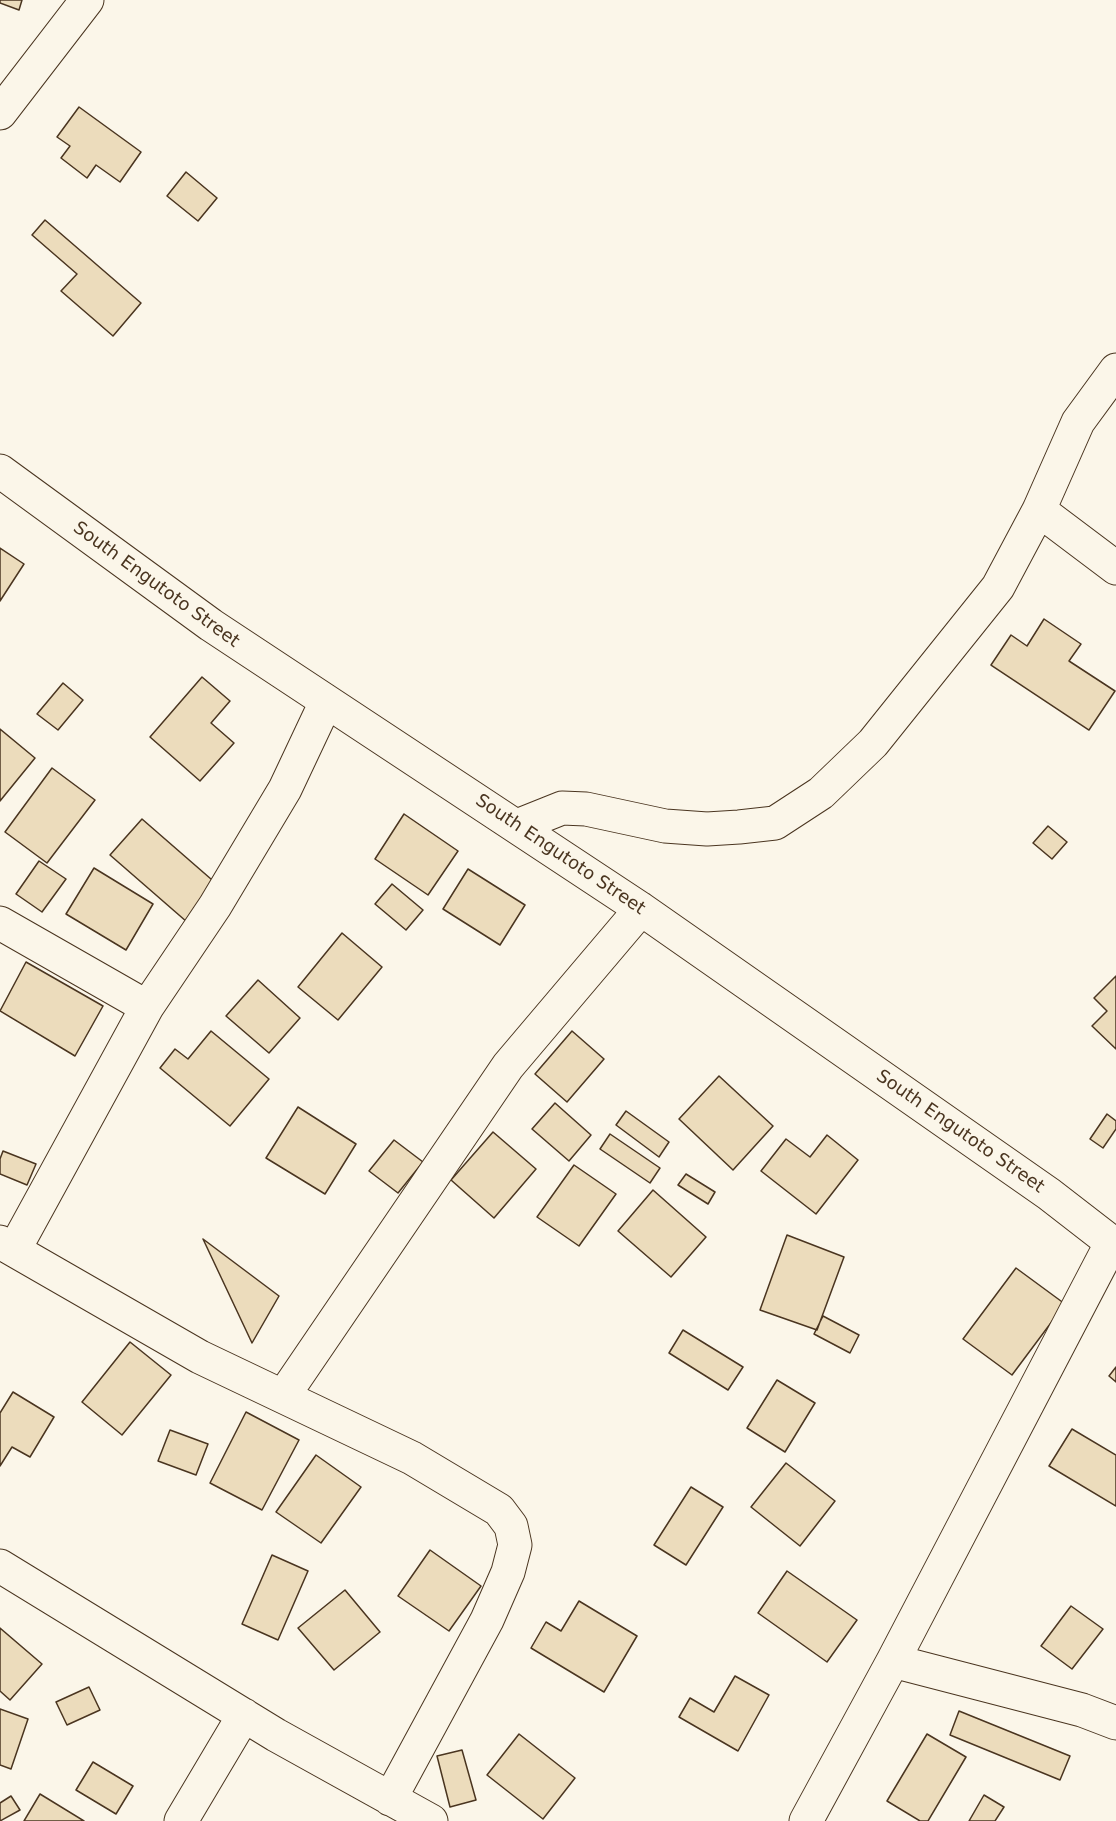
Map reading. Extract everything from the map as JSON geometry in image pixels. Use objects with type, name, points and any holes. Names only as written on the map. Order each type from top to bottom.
[{"type":"street","points":[[0,113],[87,0]]},
{"type":"street","points":[[517,826],[562,808],[586,809],[665,826],[706,829],[775,823],[821,793],[873,743],[998,586],[1039,510],[1078,422],[1116,370]]},
{"type":"street","name":"South Engutoto Street","points":[[0,471],[211,625],[641,909],[1049,1194],[1114,1244]]},
{"type":"street","points":[[1039,510],[1116,568]]},
{"type":"street","points":[[326,702],[285,789],[215,906],[147,1007],[7,1246],[200,1357],[284,1395],[412,1458],[499,1510],[511,1526],[515,1545],[508,1572],[487,1620],[390,1799]]},
{"type":"street","points":[[284,1395],[508,1066],[641,909]]},
{"type":"street","points":[[0,923],[147,1007]]},
{"type":"street","points":[[806,1821],[1114,1244]]},
{"type":"street","points":[[0,1566],[244,1715],[431,1821]]},
{"type":"street","points":[[893,1661],[1082,1710],[1116,1722]]},
{"type":"street","points":[[181,1821],[244,1715]]},
{"type":"building","points":[[0,0],[22,0],[19,10],[0,3]]},
{"type":"building","points":[[79,107],[141,152],[120,182],[96,165],[87,178],[61,158],[70,146],[57,137]]},
{"type":"building","points":[[186,172],[217,198],[198,221],[167,196]]},
{"type":"building","points":[[45,220],[141,303],[113,336],[61,291],[77,274],[32,235]]},
{"type":"building","points":[[0,548],[24,564],[0,601]]},
{"type":"building","points":[[1044,619],[1081,644],[1069,661],[1115,691],[1089,730],[991,665],[1011,635],[1027,646]]},
{"type":"building","points":[[202,677],[230,701],[211,723],[234,743],[200,781],[150,737]]},
{"type":"building","points":[[63,683],[83,700],[58,730],[37,714]]},
{"type":"building","points":[[0,729],[35,758],[0,801]]},
{"type":"building","points":[[52,768],[95,800],[47,863],[5,832]]},
{"type":"building","points":[[404,814],[458,851],[428,895],[375,859]]},
{"type":"building","points":[[142,819],[219,886],[187,922],[110,855]]},
{"type":"building","points":[[1048,826],[1067,842],[1052,859],[1033,843]]},
{"type":"building","points":[[39,861],[66,879],[42,912],[16,894]]},
{"type":"building","points":[[94,868],[153,904],[126,950],[66,914]]},
{"type":"building","points":[[468,869],[525,905],[500,945],[443,909]]},
{"type":"building","points":[[392,884],[423,910],[406,930],[375,904]]},
{"type":"building","points":[[342,933],[382,967],[338,1020],[298,987]]},
{"type":"building","points":[[26,962],[103,1006],[75,1056],[0,1011]]},
{"type":"building","points":[[1116,976],[1116,1049],[1092,1026],[1107,1011],[1094,998]]},
{"type":"building","points":[[258,980],[300,1018],[269,1053],[226,1016]]},
{"type":"building","points":[[211,1031],[269,1079],[230,1126],[160,1068],[175,1049],[188,1059]]},
{"type":"building","points":[[572,1031],[604,1059],[567,1102],[535,1074]]},
{"type":"building","points":[[719,1076],[773,1126],[733,1170],[679,1119]]},
{"type":"building","points":[[555,1103],[591,1135],[569,1161],[532,1129]]},
{"type":"building","points":[[298,1107],[356,1144],[325,1194],[266,1158]]},
{"type":"building","points":[[626,1111],[669,1142],[659,1157],[616,1125]]},
{"type":"building","points":[[1107,1114],[1116,1121],[1116,1129],[1103,1148],[1090,1139]]},
{"type":"building","points":[[493,1132],[536,1169],[494,1218],[451,1180]]},
{"type":"building","points":[[610,1134],[660,1168],[650,1183],[600,1149]]},
{"type":"building","points":[[827,1135],[858,1160],[816,1214],[761,1171],[786,1139],[810,1157]]},
{"type":"building","points":[[394,1140],[423,1162],[398,1193],[369,1171]]},
{"type":"building","points":[[3,1151],[36,1164],[27,1185],[0,1174],[0,1159]]},
{"type":"building","points":[[574,1165],[616,1194],[579,1246],[537,1217]]},
{"type":"building","points":[[686,1174],[715,1192],[708,1204],[678,1185]]},
{"type":"building","points":[[653,1190],[706,1237],[671,1277],[618,1231]]},
{"type":"building","points":[[787,1235],[844,1257],[817,1330],[760,1310]]},
{"type":"building","points":[[203,1239],[279,1296],[252,1343]]},
{"type":"building","points":[[1016,1268],[1065,1304],[1012,1375],[963,1339]]},
{"type":"building","points":[[823,1316],[859,1335],[850,1353],[814,1334]]},
{"type":"building","points":[[683,1330],[743,1367],[728,1390],[669,1353]]},
{"type":"building","points":[[130,1342],[171,1375],[122,1435],[82,1402]]},
{"type":"building","points":[[1116,1367],[1116,1382],[1109,1376]]},
{"type":"building","points":[[777,1380],[815,1403],[785,1452],[747,1428]]},
{"type":"building","points":[[13,1392],[54,1417],[30,1457],[12,1447],[0,1466],[0,1413]]},
{"type":"building","points":[[246,1412],[299,1440],[262,1510],[210,1483]]},
{"type":"building","points":[[1072,1429],[1116,1455],[1116,1506],[1049,1466]]},
{"type":"building","points":[[170,1430],[208,1444],[196,1475],[158,1461]]},
{"type":"building","points":[[316,1455],[361,1487],[321,1543],[276,1512]]},
{"type":"building","points":[[786,1463],[835,1501],[800,1546],[751,1507]]},
{"type":"building","points":[[691,1487],[723,1507],[686,1565],[654,1545]]},
{"type":"building","points":[[430,1550],[481,1586],[449,1631],[398,1596]]},
{"type":"building","points":[[272,1555],[308,1571],[278,1640],[242,1624]]},
{"type":"building","points":[[787,1571],[857,1620],[827,1662],[758,1613]]},
{"type":"building","points":[[345,1590],[380,1632],[334,1670],[298,1628]]},
{"type":"building","points":[[579,1601],[637,1636],[604,1692],[531,1648],[546,1622],[561,1631]]},
{"type":"building","points":[[1071,1606],[1103,1629],[1072,1669],[1041,1646]]},
{"type":"building","points":[[0,1628],[42,1664],[10,1700],[0,1691]]},
{"type":"building","points":[[735,1676],[769,1695],[738,1751],[679,1717],[690,1698],[714,1712]]},
{"type":"building","points":[[89,1687],[100,1710],[67,1725],[56,1702]]},
{"type":"building","points":[[0,1709],[28,1719],[11,1769],[0,1765]]},
{"type":"building","points":[[959,1711],[1070,1756],[1060,1780],[950,1735]]},
{"type":"building","points":[[519,1734],[575,1778],[543,1819],[487,1775]]},
{"type":"building","points":[[927,1734],[966,1757],[928,1821],[920,1821],[887,1801]]},
{"type":"building","points":[[462,1750],[476,1800],[450,1807],[437,1756]]},
{"type":"building","points":[[93,1762],[133,1786],[116,1814],[76,1790]]},
{"type":"building","points":[[40,1794],[84,1821],[24,1821]]},
{"type":"building","points":[[984,1795],[1004,1807],[995,1821],[969,1821]]},
{"type":"building","points":[[11,1796],[20,1810],[0,1821],[0,1803]]}]
